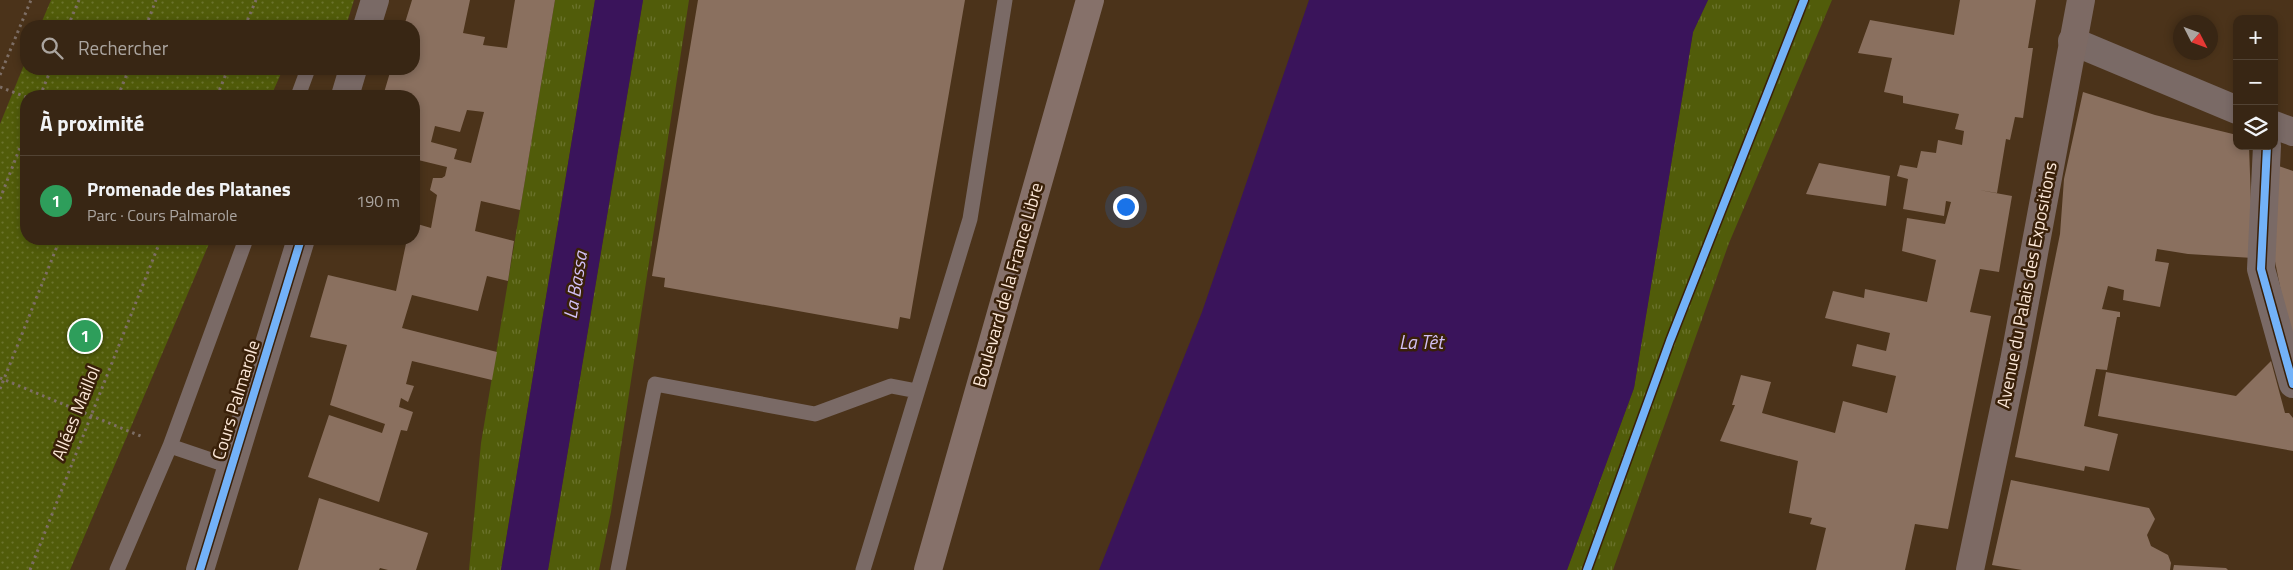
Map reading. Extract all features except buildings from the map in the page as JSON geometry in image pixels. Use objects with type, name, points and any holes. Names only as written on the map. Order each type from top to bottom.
[{"type":"main road","name":"Boulevard de la France Libre","points":[[928,570],[1090,0]]},
{"type":"main road","name":"Avenue du Palais des Expositions","points":[[1970,570],[2014,361],[2081,0]]},
{"type":"street","points":[[369,20],[375,0]]},
{"type":"street","points":[[2072,41],[2233,108]]},
{"type":"street","points":[[347,90],[351,75]]},
{"type":"street","points":[[2278,126],[2293,132]]},
{"type":"street","points":[[2267,150],[2261,269],[2293,384]]},
{"type":"street","name":"Cours Palmarole","points":[[200,570],[299,245]]},
{"type":"lane","points":[[863,570],[970,219],[1005,0]]},
{"type":"lane","points":[[300,90],[306,75]]},
{"type":"lane","points":[[117,570],[170,446],[244,245]]},
{"type":"lane","points":[[618,570],[655,384],[815,414],[891,386],[917,391]]},
{"type":"lane","points":[[170,446],[232,467]]},
{"type":"path","points":[[23,20],[31,0]]},
{"type":"path","points":[[71,20],[79,0]]},
{"type":"path","points":[[148,20],[156,0]]},
{"type":"path","points":[[248,20],[256,0]]},
{"type":"path","points":[[0,75],[20,27]]},
{"type":"path","points":[[42,90],[49,75]]},
{"type":"path","points":[[120,90],[127,75]]},
{"type":"path","points":[[220,90],[226,75]]},
{"type":"path","points":[[0,88],[20,95]]},
{"type":"path","points":[[0,199],[20,147]]},
{"type":"path","points":[[0,389],[2,379],[58,245]]},
{"type":"path","points":[[2,379],[90,416],[170,446]]},
{"type":"green space","points":[[51,0],[354,0],[348,20],[43,20]]},
{"type":"green space","points":[[555,0],[595,0],[501,570],[469,570],[481,443]]},
{"type":"green space","points":[[643,0],[689,0],[611,512],[599,570],[548,570]]},
{"type":"green space","points":[[1708,0],[1832,0],[1729,243],[1613,570],[1567,570],[1634,388],[1693,32]]},
{"type":"green space","points":[[20,75],[280,75],[274,90],[20,90],[20,245],[208,245],[70,570],[0,570],[0,124]]},
{"type":"water","name":"La Bassa","points":[[595,0],[643,0],[548,570],[501,570]]},
{"type":"water","name":"La Têt","points":[[1309,0],[1708,0],[1693,32],[1634,388],[1567,570],[1099,570],[1202,312]]},
{"type":"cycle path","points":[[1587,570],[1670,341],[1804,0]]},
{"type":"cycle path","points":[[2267,150],[2261,269],[2293,384]]},
{"type":"cycle path","points":[[200,570],[299,245]]},
{"type":"place","name":"Promenade des Platanes","points":[[85,336]]}]
